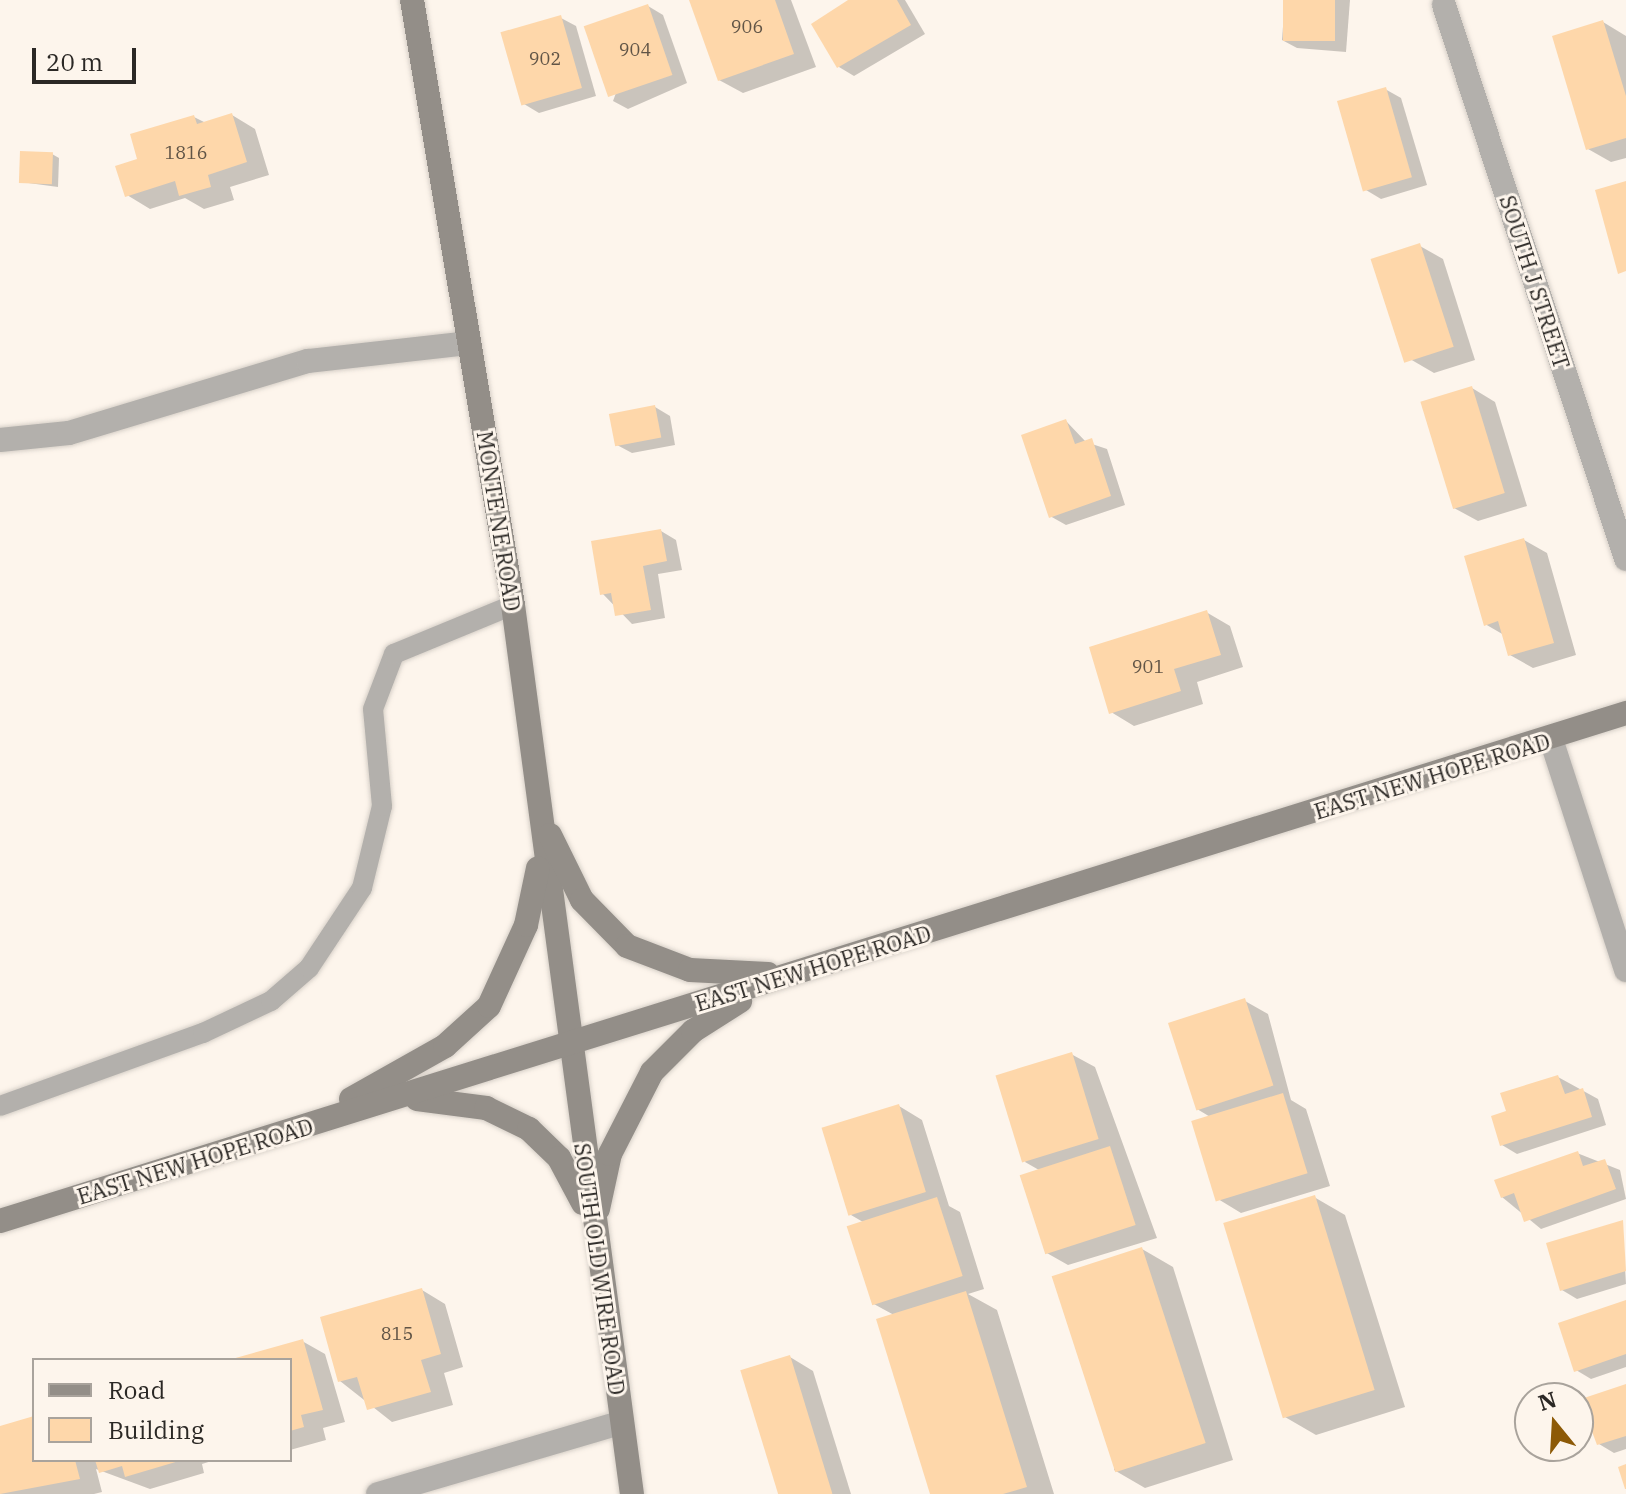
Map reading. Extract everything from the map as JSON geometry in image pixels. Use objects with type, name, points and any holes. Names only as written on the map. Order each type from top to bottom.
[{"type":"street","name":"MONTE NE ROAD","points":[[412,0],[513,605],[568,1044]]},
{"type":"street","name":"SOUTH J STREET","points":[[1444,5],[1626,559]]},
{"type":"street","points":[[0,440],[69,433],[308,361],[469,343]]},
{"type":"street","name":"EAST NEW HOPE ROAD","points":[[0,1221],[1551,739],[1626,713]]},
{"type":"street","points":[[1551,739],[1626,970]]},
{"type":"street","points":[[534,774],[571,881],[627,946],[690,970],[806,970]]},
{"type":"street","points":[[270,1137],[414,1067],[489,1006],[534,894],[538,806]]},
{"type":"street","points":[[595,1240],[610,1154],[652,1072],[717,1014],[806,970]]},
{"type":"street","name":"SOUTH OLD WIRE ROAD","points":[[568,1044],[632,1494]]},
{"type":"street","points":[[375,1105],[466,1102],[529,1129],[568,1172],[595,1240]]},
{"type":"street","points":[[378,1494],[622,1422]]},
{"type":"lane","points":[[0,1106],[203,1033],[271,1001],[309,968],[362,888],[382,806],[373,709],[394,654],[513,605]]},
{"type":"building","points":[[689,0],[775,0],[794,54],[718,81]]},
{"type":"building","points":[[848,0],[897,0],[911,25],[837,68],[811,24]]},
{"type":"building","points":[[1283,0],[1335,0],[1335,41],[1283,41]]},
{"type":"building","points":[[648,4],[672,75],[608,97],[584,26]]},
{"type":"building","points":[[561,15],[582,88],[521,105],[500,32]]},
{"type":"building","points":[[1603,20],[1626,96],[1626,138],[1586,150],[1552,36]]},
{"type":"building","points":[[1386,87],[1412,177],[1363,191],[1337,101]]},
{"type":"building","points":[[232,113],[247,162],[208,175],[211,187],[179,196],[175,181],[125,197],[115,166],[137,159],[130,134],[194,115],[197,124]]},
{"type":"building","points":[[20,151],[53,152],[52,184],[19,183]]},
{"type":"building","points":[[1626,181],[1626,271],[1618,274],[1595,190]]},
{"type":"building","points":[[1420,243],[1454,347],[1404,363],[1371,259]]},
{"type":"building","points":[[1472,386],[1505,493],[1453,509],[1420,402]]},
{"type":"building","points":[[655,405],[661,437],[615,446],[609,414]]},
{"type":"building","points":[[1066,419],[1075,444],[1092,438],[1111,496],[1049,518],[1021,435]]},
{"type":"building","points":[[661,529],[667,561],[643,566],[651,610],[615,616],[611,593],[600,595],[591,541]]},
{"type":"building","points":[[1524,538],[1554,643],[1508,656],[1498,621],[1484,626],[1464,556]]},
{"type":"building","points":[[1207,610],[1221,655],[1174,669],[1181,691],[1109,714],[1089,647]]},
{"type":"building","points":[[1245,998],[1273,1085],[1196,1111],[1168,1023]]},
{"type":"building","points":[[1072,1052],[1099,1139],[1022,1162],[995,1075]]},
{"type":"building","points":[[1558,1075],[1565,1094],[1583,1088],[1592,1117],[1500,1146],[1491,1116],[1506,1111],[1500,1093]]},
{"type":"building","points":[[1283,1093],[1308,1173],[1216,1201],[1191,1121]]},
{"type":"building","points":[[899,1104],[926,1192],[848,1216],[822,1128]]},
{"type":"building","points":[[1110,1146],[1136,1225],[1045,1254],[1020,1175]]},
{"type":"building","points":[[1578,1151],[1583,1166],[1605,1159],[1616,1189],[1524,1222],[1514,1193],[1501,1198],[1494,1180]]},
{"type":"building","points":[[1315,1195],[1375,1390],[1283,1418],[1223,1223]]},
{"type":"building","points":[[937,1197],[963,1276],[872,1305],[847,1226]]},
{"type":"building","points":[[1623,1220],[1626,1271],[1560,1291],[1546,1243]]},
{"type":"building","points":[[1142,1247],[1206,1443],[1115,1472],[1052,1276]]},
{"type":"building","points":[[422,1288],[441,1354],[421,1360],[431,1392],[367,1410],[357,1377],[338,1382],[320,1317]]},
{"type":"building","points":[[966,1291],[1027,1487],[1003,1494],[930,1494],[876,1319]]},
{"type":"building","points":[[1626,1300],[1626,1354],[1574,1372],[1558,1323]]},
{"type":"building","points":[[303,1339],[323,1410],[301,1415],[304,1427],[292,1430],[292,1358],[236,1358]]},
{"type":"building","points":[[790,1355],[832,1494],[778,1494],[740,1370]]},
{"type":"building","points":[[1626,1384],[1626,1436],[1597,1445],[1594,1437],[1594,1395]]},
{"type":"building","points":[[32,1417],[32,1462],[76,1462],[80,1479],[0,1494],[0,1426]]},
{"type":"building","points":[[96,1462],[176,1462],[125,1477],[122,1466],[99,1473]]},
{"type":"building","points":[[1626,1464],[1626,1489],[1625,1489],[1618,1467]]}]
